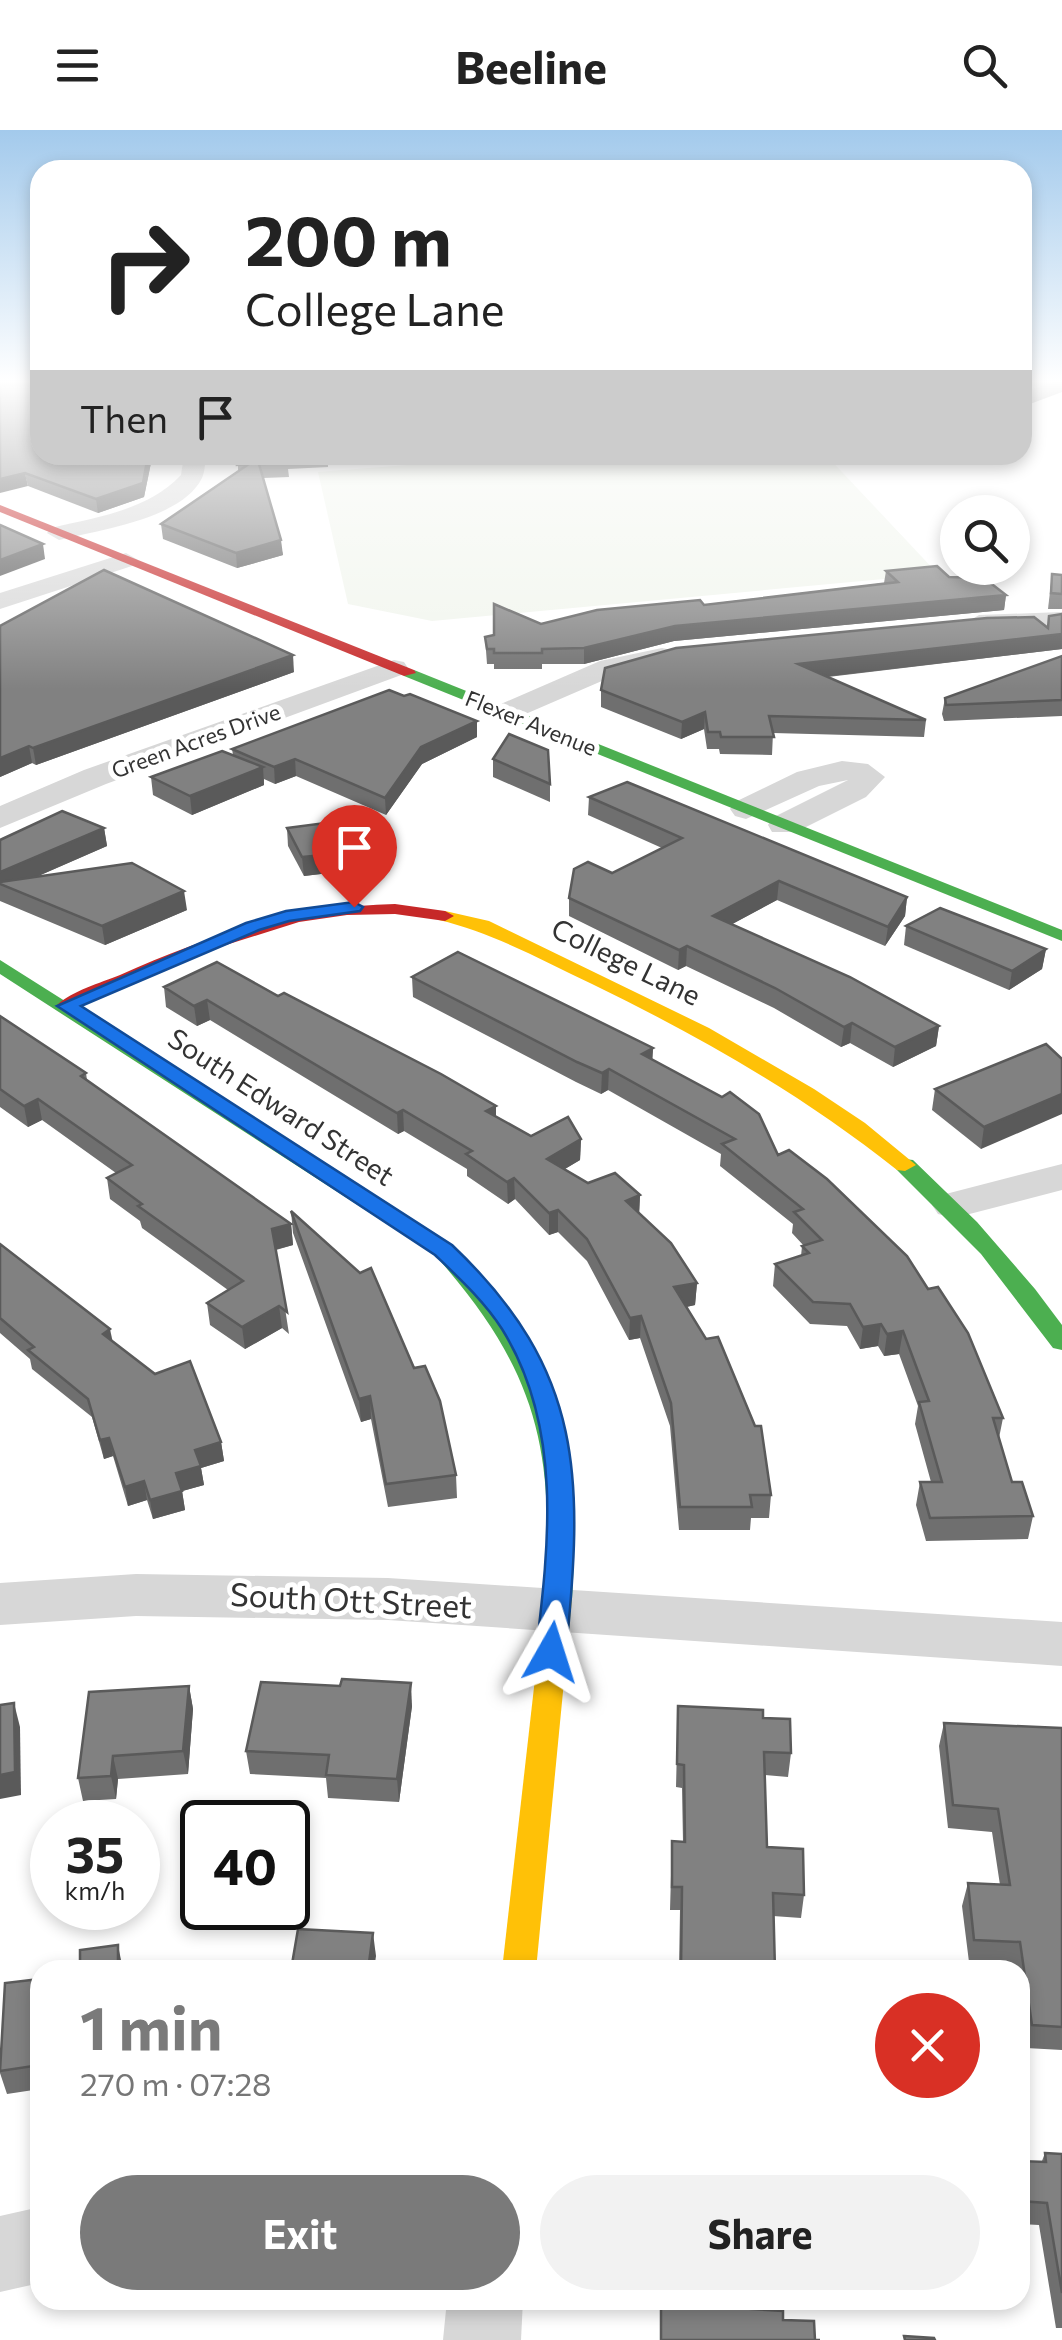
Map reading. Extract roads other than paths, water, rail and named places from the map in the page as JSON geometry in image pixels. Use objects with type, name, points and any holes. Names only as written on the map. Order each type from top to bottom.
[{"type":"street","points":[[59,532],[128,515],[168,499],[185,483]]},
{"type":"street","name":"Flexer Avenue","points":[[0,508],[1062,936]]},
{"type":"street","points":[[0,601],[126,560]]},
{"type":"street","points":[[948,626],[1062,620]]},
{"type":"street","points":[[504,713],[610,667],[693,652]]},
{"type":"street","name":"Green Acres Drive","points":[[0,818],[95,778],[394,668]]},
{"type":"street","points":[[746,810],[834,769],[858,770],[868,777],[856,790],[784,824]]},
{"type":"street","name":"College Lane","points":[[67,1006],[252,926],[286,916],[354,907],[392,907],[451,916],[483,926],[761,1061],[834,1107],[904,1160],[954,1205],[1032,1294],[1062,1342]]},
{"type":"street","name":"South Edward Street","points":[[0,966],[444,1250],[482,1287],[514,1328],[537,1376],[553,1429],[562,1486],[563,1547],[519,1960]]},
{"type":"street","points":[[954,1205],[1062,1177]]},
{"type":"street","name":"South Ott Street","points":[[0,1604],[136,1594],[388,1599],[1062,1644]]},
{"type":"street","points":[[0,2254],[30,2247]]},
{"type":"street","points":[[482,2340],[484,2310]]}]
